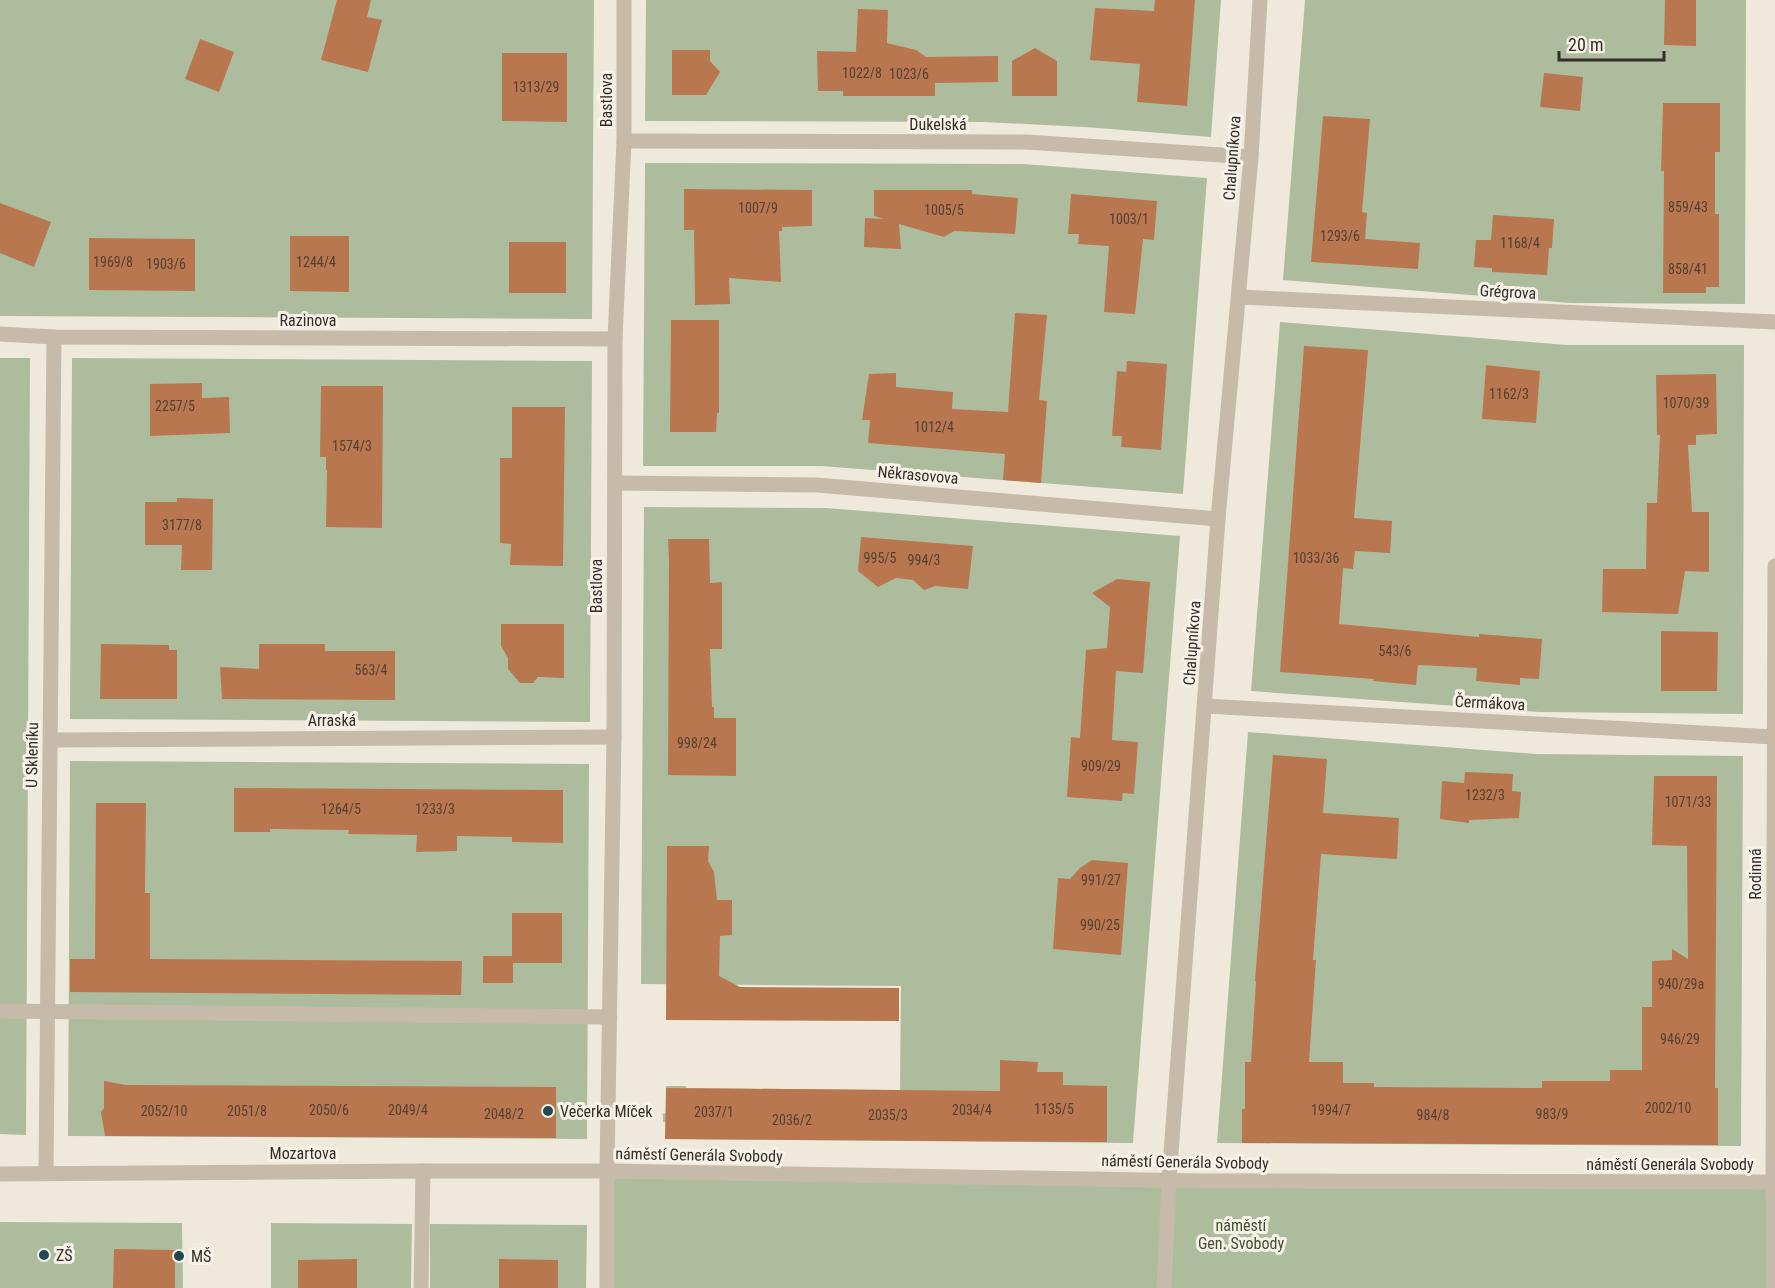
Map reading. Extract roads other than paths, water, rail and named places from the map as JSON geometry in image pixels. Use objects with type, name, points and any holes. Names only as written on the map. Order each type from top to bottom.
[{"type":"street","name":"Bastlova","points":[[607,1171],[614,737],[615,339],[624,141],[624,0]]},
{"type":"street","name":"Chalupníkova","points":[[1164,1288],[1169,1180],[1218,519],[1251,157],[1260,0]]},
{"type":"street","name":"Dukelská","points":[[624,141],[1027,142],[1251,157]]},
{"type":"street","name":"Grégrova","points":[[1239,297],[1775,322]]},
{"type":"street","name":"Razinova","points":[[0,334],[615,339]]},
{"type":"street","name":"U Skleníku","points":[[46,1173],[54,336]]},
{"type":"street","name":"Někrasovova","points":[[615,483],[817,485],[1218,519]]},
{"type":"street","name":"Rodinná","points":[[1773,1182],[1775,566]]},
{"type":"street","name":"Čermákova","points":[[1205,705],[1774,737]]},
{"type":"street","name":"Arraská","points":[[51,740],[614,737]]},
{"type":"street","points":[[0,1011],[610,1017]]},
{"type":"street","points":[[421,1288],[423,1170]]},
{"type":"street","name":"Mozartova","points":[[0,1174],[423,1170],[607,1171]]},
{"type":"street","name":"náměstí Generála Svobody","points":[[607,1288],[607,1171],[1169,1180],[1773,1182],[1774,1288]]},
{"type":"place","name":"Večerka Míček","points":[[548,1111]]},
{"type":"place","name":"ZŠ","points":[[44,1255]]},
{"type":"place","name":"MŠ","points":[[179,1256]]},
{"type":"park label","name":"náměstí Gen. Svobody","points":[[1241,1234]]}]
